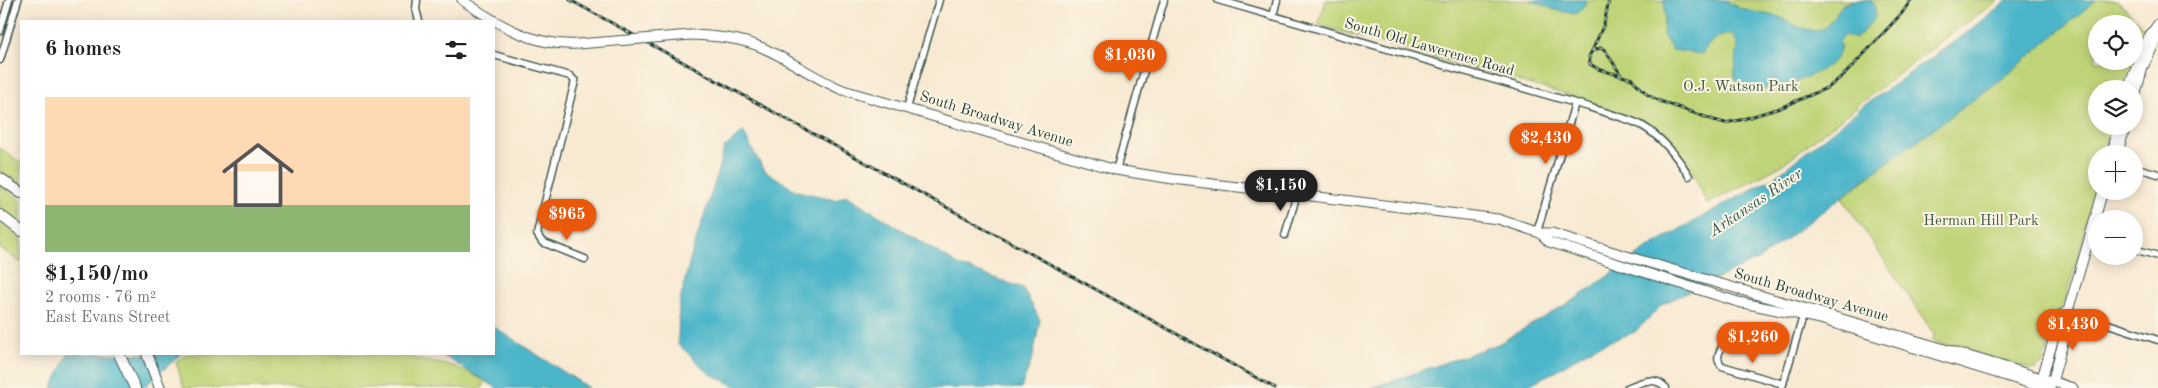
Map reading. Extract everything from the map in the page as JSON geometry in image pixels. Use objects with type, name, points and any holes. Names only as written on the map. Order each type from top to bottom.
[{"type":"highway","points":[[0,178],[20,192]]},
{"type":"highway","points":[[0,215],[20,230]]},
{"type":"highway","points":[[119,355],[135,388]]},
{"type":"highway","points":[[147,355],[160,388]]},
{"type":"main road","name":"South Broadway Avenue","points":[[462,0],[492,20]]},
{"type":"main road","name":"South Broadway Avenue","points":[[495,22],[517,33],[547,42],[567,45],[691,35],[721,36],[761,47],[836,87],[1116,170],[1173,179],[1498,219],[1538,233],[1550,242],[1584,254],[1738,302],[1805,312]]},
{"type":"main road","points":[[2131,80],[2145,42],[2158,24]]},
{"type":"main road","points":[[2139,80],[2143,67],[2158,36]]},
{"type":"main road","name":"South Broadway Avenue","points":[[1538,233],[1552,233],[2041,385],[2073,388]]},
{"type":"main road","points":[[2051,385],[2069,321],[2068,311],[2088,252]]},
{"type":"main road","points":[[2041,385],[2062,315],[2068,311]]},
{"type":"street","points":[[0,31],[9,0]]},
{"type":"street","points":[[0,60],[18,0]]},
{"type":"street","points":[[417,0],[416,9],[419,20]]},
{"type":"street","points":[[907,108],[939,0]]},
{"type":"street","points":[[1116,170],[1164,0]]},
{"type":"street","name":"South Old Lawerence Road","points":[[1218,0],[1575,103],[1641,125],[1661,140],[1679,159],[1690,176]]},
{"type":"street","points":[[1272,16],[1277,0]]},
{"type":"street","points":[[495,55],[573,78],[575,85],[570,107],[537,234],[542,242],[585,259]]},
{"type":"street","points":[[1538,233],[1575,103]]},
{"type":"street","points":[[2143,170],[2158,174]]},
{"type":"street","points":[[1285,235],[1297,194]]},
{"type":"street","points":[[2143,252],[2158,256]]},
{"type":"street","points":[[2068,311],[2158,340]]},
{"type":"street","points":[[1726,342],[1719,352],[1720,364],[1782,386],[1805,312]]},
{"type":"street","points":[[1627,388],[1651,380],[1662,384],[1666,388]]},
{"type":"green space","name":"O.J. Watson Park","points":[[1326,0],[1999,0],[1949,35],[1779,167],[1707,204],[1693,173],[1676,146],[1640,121],[1571,96],[1318,25]]},
{"type":"green space","name":"Herman Hill Park","points":[[2096,0],[2117,0],[2132,15],[2088,15],[2088,70],[2133,70],[2129,80],[2088,80],[2088,135],[2113,135],[2110,145],[2088,145],[2088,200],[2094,200],[2091,210],[2088,210],[2088,222],[2065,300],[2057,315],[2043,363],[2034,370],[1933,341],[1934,334],[1842,198]]},
{"type":"green space","name":"Herman Hill Park","points":[[2143,27],[2148,32],[2143,45]]},
{"type":"green space","points":[[0,148],[20,162],[20,185],[0,172]]},
{"type":"green space","points":[[0,185],[20,199],[20,225],[0,210]]},
{"type":"green space","points":[[0,221],[20,237],[20,262],[0,248]]},
{"type":"green space","points":[[185,355],[403,355],[454,366],[486,381],[482,388],[184,388],[176,362]]},
{"type":"water","points":[[1530,0],[1587,0],[1583,8],[1575,14],[1555,10]]},
{"type":"water","points":[[1663,0],[1724,0],[1741,9],[1780,17],[1799,27],[1813,31],[1825,28],[1843,4],[1855,0],[1870,0],[1875,5],[1875,18],[1856,39],[1844,35],[1839,42],[1841,47],[1838,56],[1826,67],[1793,82],[1757,89],[1742,86],[1734,79],[1738,45],[1733,34],[1715,40],[1702,54],[1672,50],[1663,35],[1665,8]]},
{"type":"water","name":"Arkansas River","points":[[2008,0],[2096,0],[2006,76],[1889,161],[1761,258],[1663,304],[1635,332],[1592,348],[1554,372],[1522,388],[1372,388],[1498,344],[1575,299],[1655,243],[1776,176],[1862,107],[1972,29]]},
{"type":"water","points":[[743,132],[764,170],[797,191],[836,200],[846,195],[960,266],[1023,288],[1040,320],[1033,357],[1021,388],[740,388],[710,374],[678,344],[679,305],[690,259],[724,148]]},
{"type":"water","points":[[495,328],[589,388],[497,388],[442,355],[495,355]]},
{"type":"water","points":[[68,355],[180,355],[143,388],[52,388]]},
{"type":"railway","points":[[570,0],[1275,388]]},
{"type":"railway","points":[[1592,51],[1604,24],[1609,0]]},
{"type":"railway","points":[[1621,75],[1605,50],[1600,48],[1592,51],[1589,56],[1590,64],[1598,69],[1632,79],[1648,95],[1660,101],[1725,123],[1740,120],[1780,108],[1829,87],[1847,72],[1902,13],[1911,0]]}]
